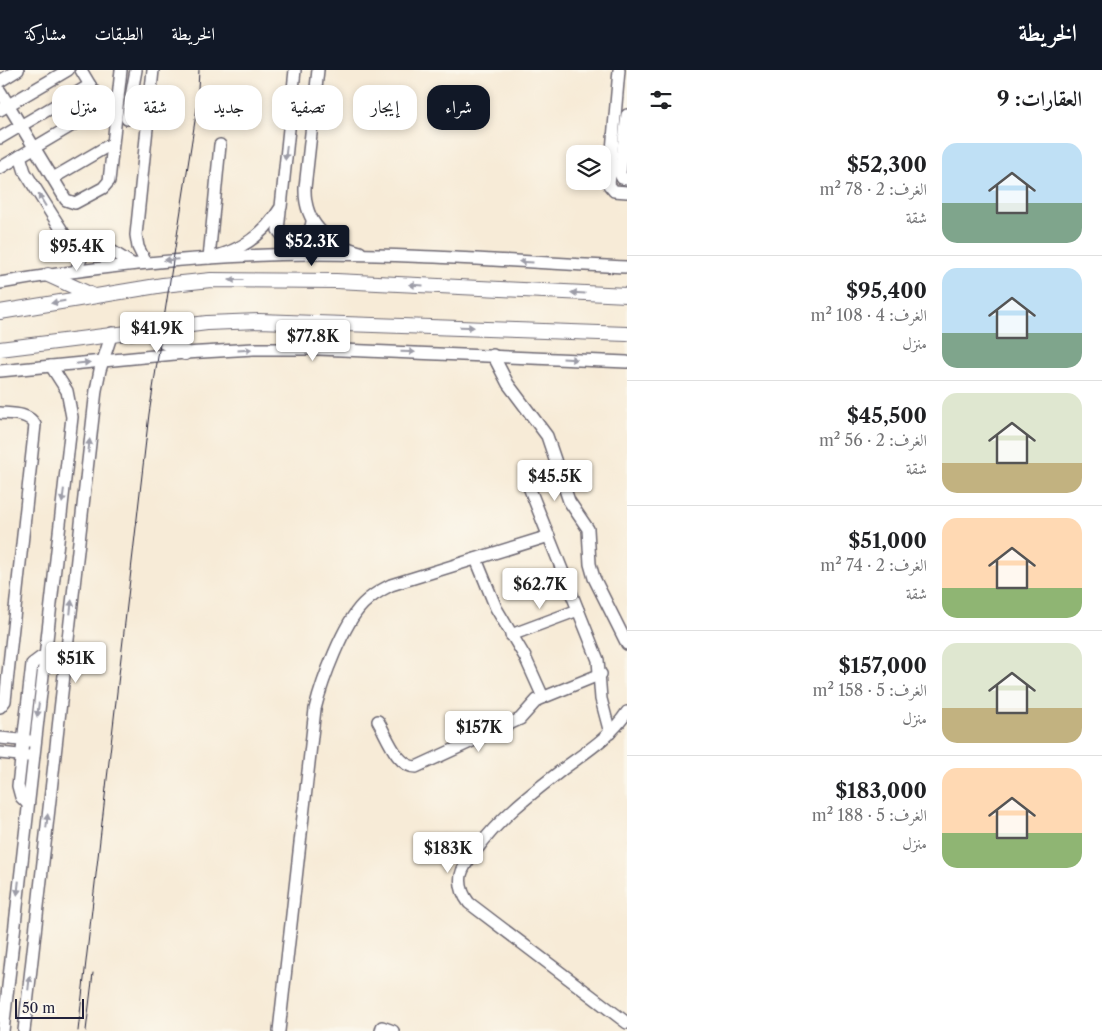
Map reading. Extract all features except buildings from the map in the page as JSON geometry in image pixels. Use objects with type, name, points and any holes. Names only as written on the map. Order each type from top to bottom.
[{"type":"main road","points":[[48,275],[94,296]]},
{"type":"main road","points":[[0,312],[94,296],[211,280],[336,281],[627,295]]},
{"type":"main road","points":[[0,349],[112,333],[207,323],[259,321],[627,334]]},
{"type":"main road","points":[[143,330],[185,353]]},
{"type":"street","points":[[0,80],[18,70]]},
{"type":"street","points":[[4,108],[68,70]]},
{"type":"street","points":[[81,70],[90,85]]},
{"type":"street","points":[[121,70],[118,98],[121,120]]},
{"type":"street","points":[[0,92],[4,108],[21,126],[66,200],[71,203],[78,202],[103,188],[110,178],[113,143],[134,91],[136,70]]},
{"type":"street","points":[[146,263],[140,252],[136,235],[153,70]]},
{"type":"street","points":[[295,70],[278,230],[285,239],[296,240],[304,237],[310,231],[312,222]]},
{"type":"street","points":[[318,70],[305,188],[306,207],[312,222],[337,242],[356,250],[376,255]]},
{"type":"street","points":[[619,70],[609,185],[612,190],[627,192]]},
{"type":"street","points":[[0,138],[52,108]]},
{"type":"street","points":[[627,115],[620,174],[622,178],[627,179]]},
{"type":"street","points":[[0,168],[64,130]]},
{"type":"street","points":[[53,178],[113,143]]},
{"type":"street","points":[[209,258],[220,145]]},
{"type":"street","points":[[20,156],[25,172],[64,237],[72,243],[109,248],[132,264]]},
{"type":"street","points":[[209,258],[232,251],[252,240],[268,225],[281,207]]},
{"type":"street","points":[[76,271],[87,244]]},
{"type":"street","points":[[0,283],[132,264],[270,255],[376,255],[627,267]]},
{"type":"street","points":[[24,1031],[96,390],[112,333]]},
{"type":"street","points":[[0,371],[185,353],[318,349],[627,362]]},
{"type":"street","points":[[492,355],[508,384],[547,436],[569,501],[588,529],[590,564],[594,578],[627,644]]},
{"type":"street","points":[[3,1031],[27,803],[28,740],[44,658],[72,417],[68,391],[51,366]]},
{"type":"street","points":[[0,413],[26,416],[35,425],[5,701],[0,707]]},
{"type":"street","points":[[529,487],[598,660],[602,704],[610,732]]},
{"type":"street","points":[[279,1031],[314,718],[320,690],[351,620],[362,605],[375,594],[391,585],[549,536]]},
{"type":"street","points":[[476,558],[496,608],[525,657],[543,697]]},
{"type":"street","points":[[511,634],[578,610]]},
{"type":"street","points":[[44,658],[65,660]]},
{"type":"street","points":[[378,721],[400,759],[407,765],[416,767],[517,721],[525,715],[533,702],[600,674]]},
{"type":"street","points":[[627,712],[610,732],[510,812],[468,861],[461,874],[465,897],[470,903],[627,1023]]},
{"type":"street","points":[[0,738],[28,740]]},
{"type":"street","points":[[0,753],[27,756]]},
{"type":"street","points":[[22,855],[43,857]]},
{"type":"street","points":[[381,1031],[382,1028],[393,1031]]},
{"type":"tram line","points":[[78,1031],[149,414],[197,108],[199,70]]},
{"type":"tram line","points":[[86,1031],[93,973]]}]
